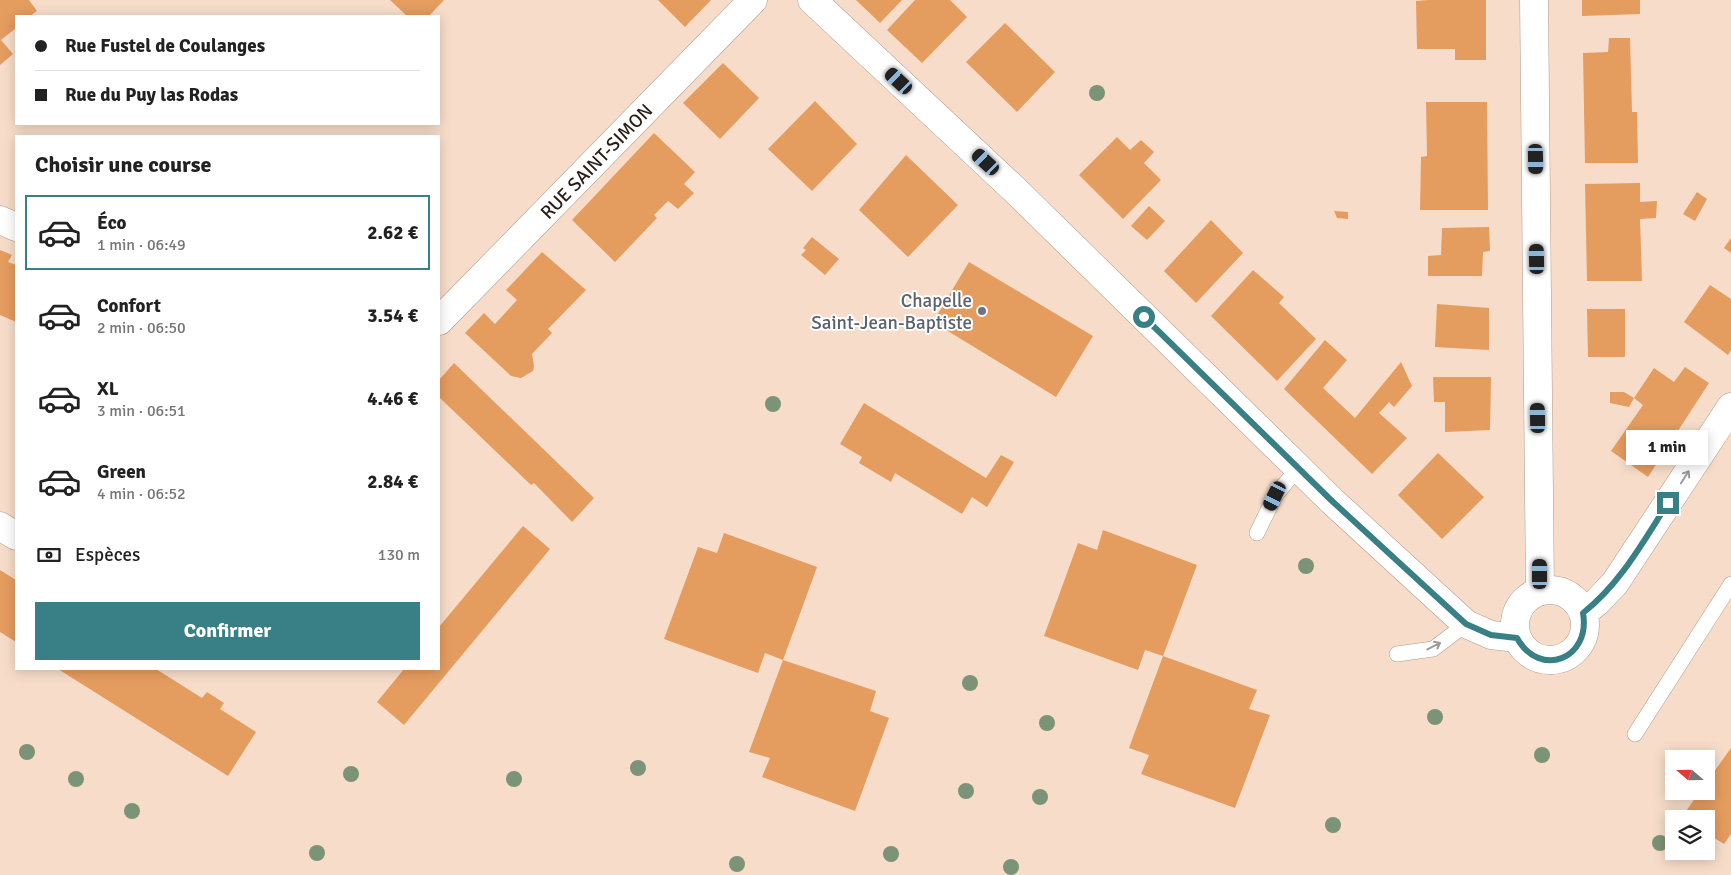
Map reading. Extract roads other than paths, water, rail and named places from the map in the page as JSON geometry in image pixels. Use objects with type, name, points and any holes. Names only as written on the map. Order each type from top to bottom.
[{"type":"street","name":"RUE SAINT-SIMON","points":[[440,320],[753,0]]},
{"type":"street","points":[[812,0],[1015,190],[1298,468],[1466,624],[1491,635],[1517,638]]},
{"type":"street","points":[[1534,0],[1540,591]]},
{"type":"street","points":[[0,220],[15,227]]},
{"type":"street","points":[[1583,613],[1597,602],[1615,583],[1731,407]]},
{"type":"street","points":[[0,526],[15,535]]},
{"type":"street","points":[[1551,589],[1566,594],[1578,604],[1583,613],[1584,635],[1572,653],[1562,658],[1540,659],[1522,647],[1517,638],[1514,626],[1519,609],[1530,595],[1540,591],[1551,589]]},
{"type":"lane","points":[[1257,533],[1275,496],[1298,468]]},
{"type":"lane","points":[[1635,734],[1731,584]]},
{"type":"lane","points":[[1397,654],[1433,649],[1466,624]]},
{"type":"place","name":"Chapelle Saint-Jean-Baptiste","points":[[982,311]]}]
